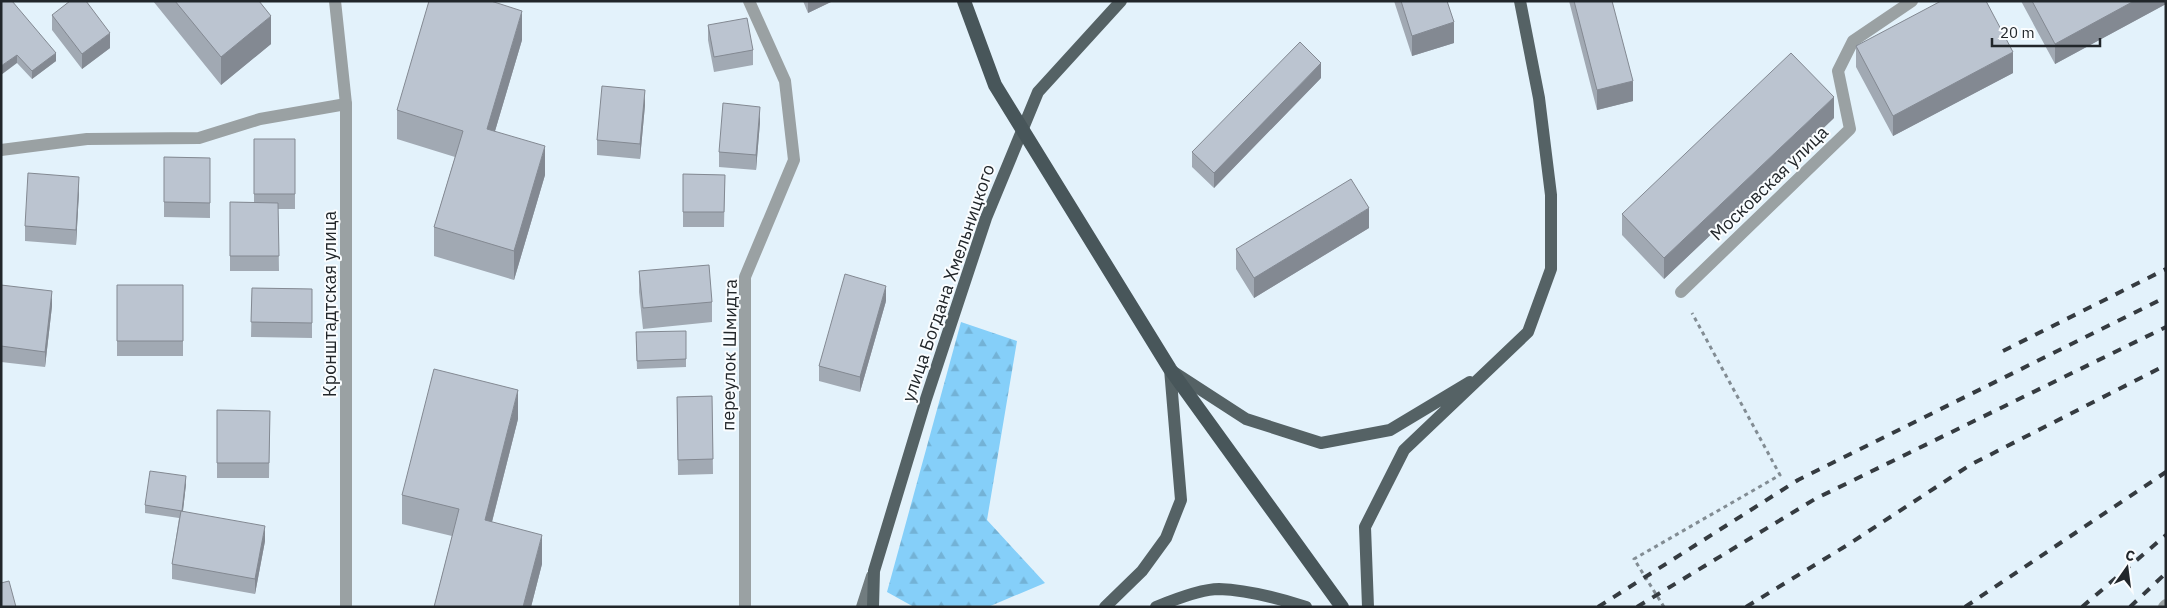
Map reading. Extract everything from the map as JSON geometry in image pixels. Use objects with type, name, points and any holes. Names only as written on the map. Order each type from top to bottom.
[{"type":"highway","points":[[964,1],[995,85],[1170,369],[1342,607]]},
{"type":"main road","name":"улица Богдана Хмельницкого","points":[[862,607],[926,399],[986,218],[1038,92],[1121,1]]},
{"type":"main road","points":[[1368,607],[1365,527],[1404,450],[1494,367],[1528,332],[1551,269],[1551,195],[1539,98],[1520,1]]},
{"type":"main road","points":[[1170,369],[1246,419],[1321,442],[1390,430],[1494,367]]},
{"type":"main road","points":[[1105,607],[1142,571],[1166,538],[1181,500],[1170,369]]},
{"type":"main road","points":[[873,607],[874,571]]},
{"type":"main road","points":[[1156,607],[1172,600],[1218,589],[1263,594],[1306,607]]},
{"type":"street","name":"Кронштадтская улица","points":[[335,1],[346,104],[346,607]]},
{"type":"street","name":"переулок Шмидта","points":[[744,607],[745,277],[794,160],[785,81],[749,1]]},
{"type":"street","name":"Московская улица","points":[[1681,292],[1850,129],[1838,71],[1853,41],[1912,1]]},
{"type":"street","points":[[1,150],[88,139],[199,138],[260,120],[346,104]]},
{"type":"path","points":[[1664,607],[1634,559],[1780,474],[1681,292]]},
{"type":"green space","points":[[961,322],[1017,341],[987,520],[1045,583],[988,607],[914,607],[887,592]]},
{"type":"building","points":[[1,1],[12,1],[56,53],[32,71],[17,55],[1,66]]},
{"type":"building","points":[[70,1],[86,1],[110,33],[82,54],[52,15]]},
{"type":"building","points":[[175,1],[259,1],[271,16],[221,57]]},
{"type":"building","points":[[429,1],[491,1],[522,11],[487,129],[545,146],[514,251],[434,227],[463,131],[397,110]]},
{"type":"building","points":[[1401,1],[1447,1],[1454,22],[1412,36]]},
{"type":"building","points":[[1574,1],[1612,1],[1633,81],[1597,90]]},
{"type":"building","points":[[1941,1],[1986,1],[2013,52],[1893,116],[1856,46]]},
{"type":"building","points":[[2032,1],[2134,1],[2055,44]]},
{"type":"building","points":[[747,18],[753,50],[714,57],[708,25]]},
{"type":"building","points":[[1300,42],[1321,63],[1214,173],[1192,152]]},
{"type":"building","points":[[1791,53],[1834,97],[1664,258],[1622,214]]},
{"type":"building","points":[[602,86],[645,90],[640,144],[597,140]]},
{"type":"building","points":[[723,103],[760,107],[756,155],[719,152]]},
{"type":"building","points":[[254,139],[295,139],[295,194],[254,194]]},
{"type":"building","points":[[164,157],[210,158],[210,203],[164,202]]},
{"type":"building","points":[[28,173],[79,177],[76,230],[25,226]]},
{"type":"building","points":[[683,174],[725,175],[724,212],[683,212]]},
{"type":"building","points":[[1351,179],[1369,208],[1254,278],[1236,249]]},
{"type":"building","points":[[230,202],[278,203],[279,256],[230,256]]},
{"type":"building","points":[[709,265],[712,302],[643,308],[639,271]]},
{"type":"building","points":[[845,274],[886,286],[860,377],[819,366]]},
{"type":"building","points":[[1,285],[52,291],[45,352],[1,346]]},
{"type":"building","points":[[117,285],[183,285],[183,341],[117,341]]},
{"type":"building","points":[[252,288],[312,289],[312,323],[251,322]]},
{"type":"building","points":[[686,331],[686,359],[637,361],[636,332]]},
{"type":"building","points":[[434,369],[518,390],[485,520],[542,535],[523,607],[434,607],[459,509],[402,495]]},
{"type":"building","points":[[712,396],[713,459],[678,460],[677,397]]},
{"type":"building","points":[[217,410],[270,411],[269,463],[217,463]]},
{"type":"building","points":[[150,471],[186,476],[182,511],[145,505]]},
{"type":"building","points":[[181,511],[265,526],[255,579],[172,564]]},
{"type":"building","points":[[9,581],[16,607],[1,607],[1,583]]},
{"type":"railway","points":[[2003,351],[2166,269]]},
{"type":"railway","points":[[1598,607],[1798,480],[2166,297]]},
{"type":"railway","points":[[1637,607],[1815,499],[2166,327]]},
{"type":"railway","points":[[1746,607],[1849,544],[1970,465],[2166,365]]},
{"type":"railway","points":[[1965,607],[2166,472]]},
{"type":"railway","points":[[2082,607],[2166,535]]},
{"type":"railway","points":[[2130,607],[2166,573]]}]
